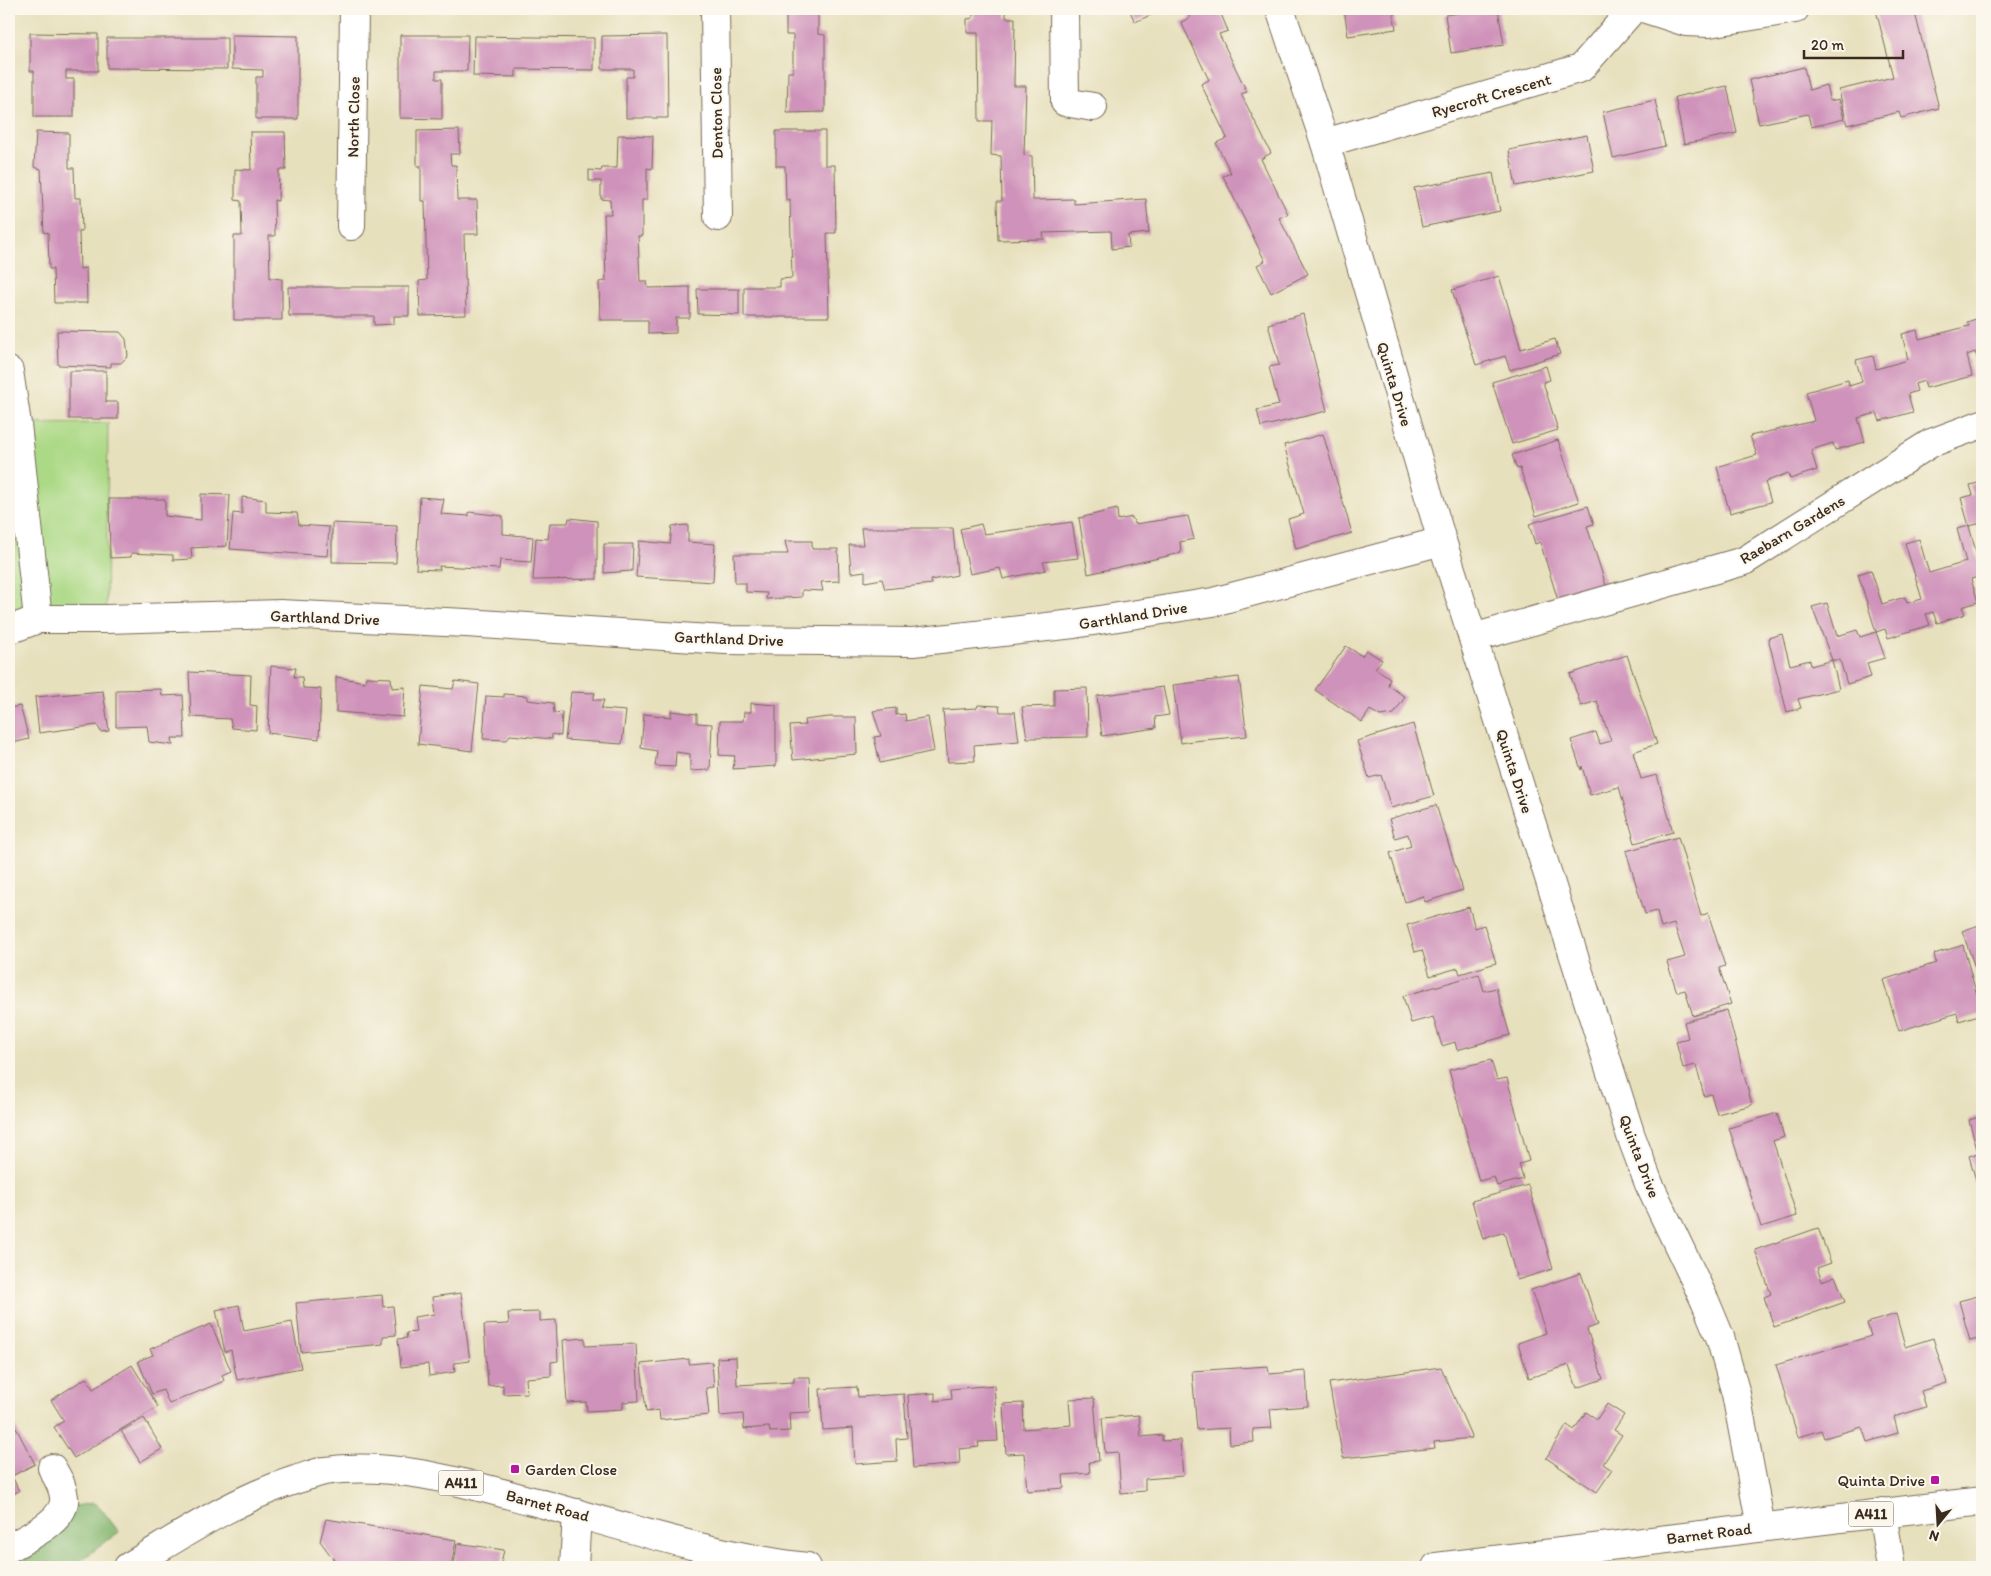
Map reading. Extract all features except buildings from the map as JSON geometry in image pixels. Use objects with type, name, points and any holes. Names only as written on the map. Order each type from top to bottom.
[{"type":"street","name":"North Close","points":[[351,226],[354,9]]},
{"type":"street","name":"Denton Close","points":[[715,9],[718,217]]},
{"type":"street","points":[[1064,9],[1065,102],[1093,107]]},
{"type":"street","name":"Quinta Drive","points":[[1280,9],[1325,143],[1442,541],[1631,1136],[1649,1184],[1705,1301],[1720,1338],[1736,1394],[1761,1527]]},
{"type":"street","name":"Ryecroft Crescent","points":[[1325,143],[1581,68],[1633,9]]},
{"type":"street","points":[[1646,9],[1686,22],[1709,23],[1795,9]]},
{"type":"street","points":[[9,372],[17,424],[38,619]]},
{"type":"street","name":"Raebarn Gardens","points":[[1474,638],[1744,561],[1931,443],[1982,424]]},
{"type":"street","name":"Garthland Drive","points":[[9,630],[38,619],[280,614],[466,623],[725,640],[913,642],[1074,624],[1212,602],[1442,541]]},
{"type":"street","points":[[9,1548],[56,1519],[63,1508],[65,1498],[62,1487],[52,1468]]},
{"type":"street","name":"Barnet Road","points":[[128,1567],[212,1517],[252,1496],[323,1471],[360,1468],[400,1470],[501,1492],[687,1544],[779,1566],[807,1567]]},
{"type":"street","name":"Barnet Road","points":[[1436,1567],[1982,1501]]},
{"type":"street","points":[[1882,1512],[1891,1567]]},
{"type":"street","points":[[574,1567],[577,1513]]},
{"type":"green space","points":[[108,423],[106,619],[9,630],[9,425]]},
{"type":"green space","points":[[93,1503],[99,1506],[119,1532],[72,1567],[9,1567],[9,1548],[63,1508]]},
{"type":"place","name":"Garden Close","points":[[515,1469]]},
{"type":"place","name":"Quinta Drive","points":[[1935,1480]]}]
